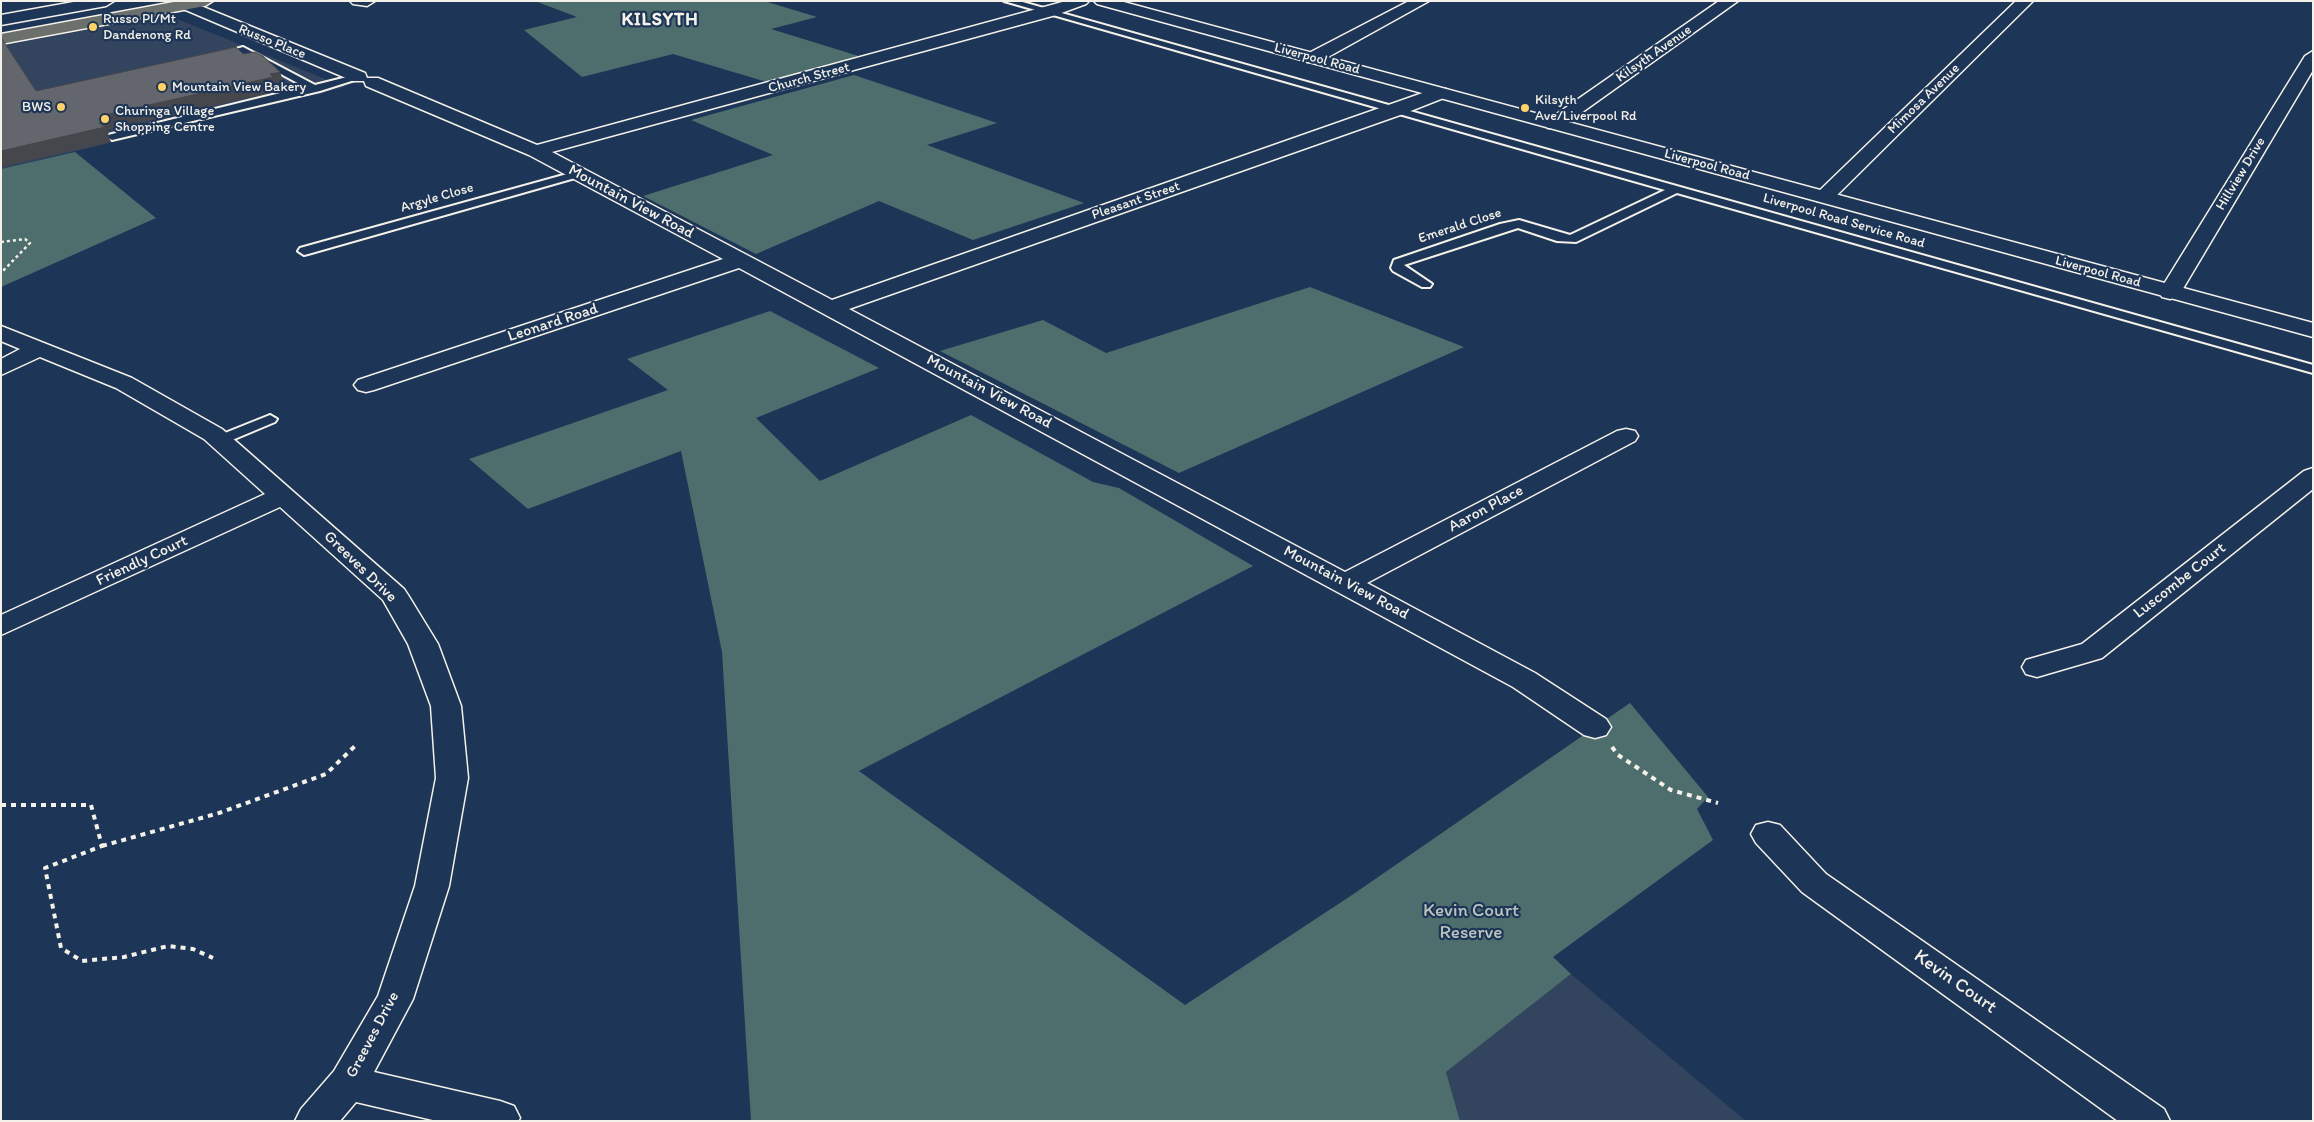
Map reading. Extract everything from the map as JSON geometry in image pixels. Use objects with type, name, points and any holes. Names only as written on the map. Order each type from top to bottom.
[{"type":"main road","points":[[1,28],[146,1]]},
{"type":"main road","points":[[1,39],[184,3],[206,1]]},
{"type":"street","points":[[1,20],[106,1]]},
{"type":"street","points":[[358,1],[367,1]]},
{"type":"street","name":"Church Street","points":[[536,151],[1050,12],[1081,1]]},
{"type":"street","name":"Liverpool Road","points":[[1102,1],[2313,330]]},
{"type":"street","points":[[1313,58],[1421,1]]},
{"type":"street","name":"Kilsyth Avenue","points":[[1554,124],[1730,1]]},
{"type":"street","name":"Mimosa Avenue","points":[[1824,197],[2024,1]]},
{"type":"street","name":"Russo Place","points":[[184,3],[365,79]]},
{"type":"street","name":"Hillview Drive","points":[[2170,292],[2313,56]]},
{"type":"street","name":"Mountain View Road","points":[[365,79],[536,151],[1346,583],[1524,680],[1595,726]]},
{"type":"street","name":"Pleasant Street","points":[[831,308],[1397,110],[1440,93]]},
{"type":"street","name":"Leonard Road","points":[[366,385],[741,260]]},
{"type":"street","name":"Greeves Drive","points":[[1,333],[124,383],[213,434],[394,595],[423,644],[446,706],[452,778],[432,886],[395,999],[348,1082],[315,1121]]},
{"type":"street","points":[[1,368],[39,348]]},
{"type":"street","name":"Aaron Place","points":[[1346,583],[1626,436]]},
{"type":"street","name":"Luscombe Court","points":[[2037,667],[2092,651],[2313,476]]},
{"type":"street","name":"Friendly Court","points":[[1,626],[283,496]]},
{"type":"street","name":"Kevin Court","points":[[1768,834],[1814,883],[2150,1121]]},
{"type":"street","points":[[348,1082],[500,1118]]},
{"type":"lane","name":"Liverpool Road Service Road","points":[[1008,1],[2313,369]]},
{"type":"lane","points":[[224,54],[243,50],[316,88]]},
{"type":"lane","points":[[112,138],[316,88],[365,79]]},
{"type":"lane","points":[[283,84],[299,80]]},
{"type":"lane","name":"Argyle Close","points":[[304,251],[578,174]]},
{"type":"lane","name":"Emerald Close","points":[[1426,284],[1397,268],[1398,264],[1504,226],[1529,225],[1557,237],[1572,240],[1676,189]]},
{"type":"lane","points":[[220,440],[270,419]]},
{"type":"path","points":[[1,242],[25,239],[30,243],[1,273]]},
{"type":"path","points":[[1595,726],[1618,755],[1671,790],[1718,803]]},
{"type":"path","points":[[213,958],[193,949],[168,946],[124,957],[82,961],[61,948],[45,868],[102,846],[220,813],[326,774],[355,746]]},
{"type":"path","points":[[1,805],[91,805],[102,846]]},
{"type":"shaded area","name":"Churinga Village Shopping Centre","points":[[170,16],[345,87],[1,169],[1,46]]},
{"type":"shaded area","points":[[1571,974],[1746,1121],[1460,1121],[1446,1072]]},
{"type":"green space","points":[[535,1],[764,1],[817,17],[771,29],[865,58],[770,83],[673,54],[582,77],[524,30],[577,17]]},
{"type":"green space","points":[[854,75],[997,123],[927,145],[1084,203],[973,240],[879,201],[756,254],[643,196],[773,155],[691,120]]},
{"type":"green space","points":[[75,152],[156,218],[1,287],[1,169]]},
{"type":"green space","points":[[1310,287],[1464,347],[1179,473],[940,351],[1043,320],[1106,353]]},
{"type":"green space","name":"Kevin Court Reserve","points":[[770,311],[879,368],[756,418],[820,481],[971,415],[1093,482],[1119,488],[1253,566],[859,771],[1185,1005],[1355,893],[1630,703],[1708,797],[1697,809],[1713,840],[1553,957],[1571,974],[1446,1072],[1460,1121],[751,1121],[722,652],[681,451],[528,509],[469,459],[668,390],[627,359]]},
{"type":"building","points":[[1,39],[36,91],[236,47],[243,54],[255,52],[263,56],[280,72],[270,74],[273,77],[100,116],[103,119],[99,123],[105,127],[1,151]]},
{"type":"place","name":"Russo Pl/Mt Dandenong Rd","points":[[93,27]]},
{"type":"place","name":"Mountain View Bakery","points":[[162,87]]},
{"type":"place","name":"BWS","points":[[61,107]]},
{"type":"place","name":"Kilsyth Ave/Liverpool Rd","points":[[1525,108]]},
{"type":"place","name":"Churinga Village Shopping Centre","points":[[105,119]]},
{"type":"district","name":"KILSYTH","points":[[660,20]]}]
